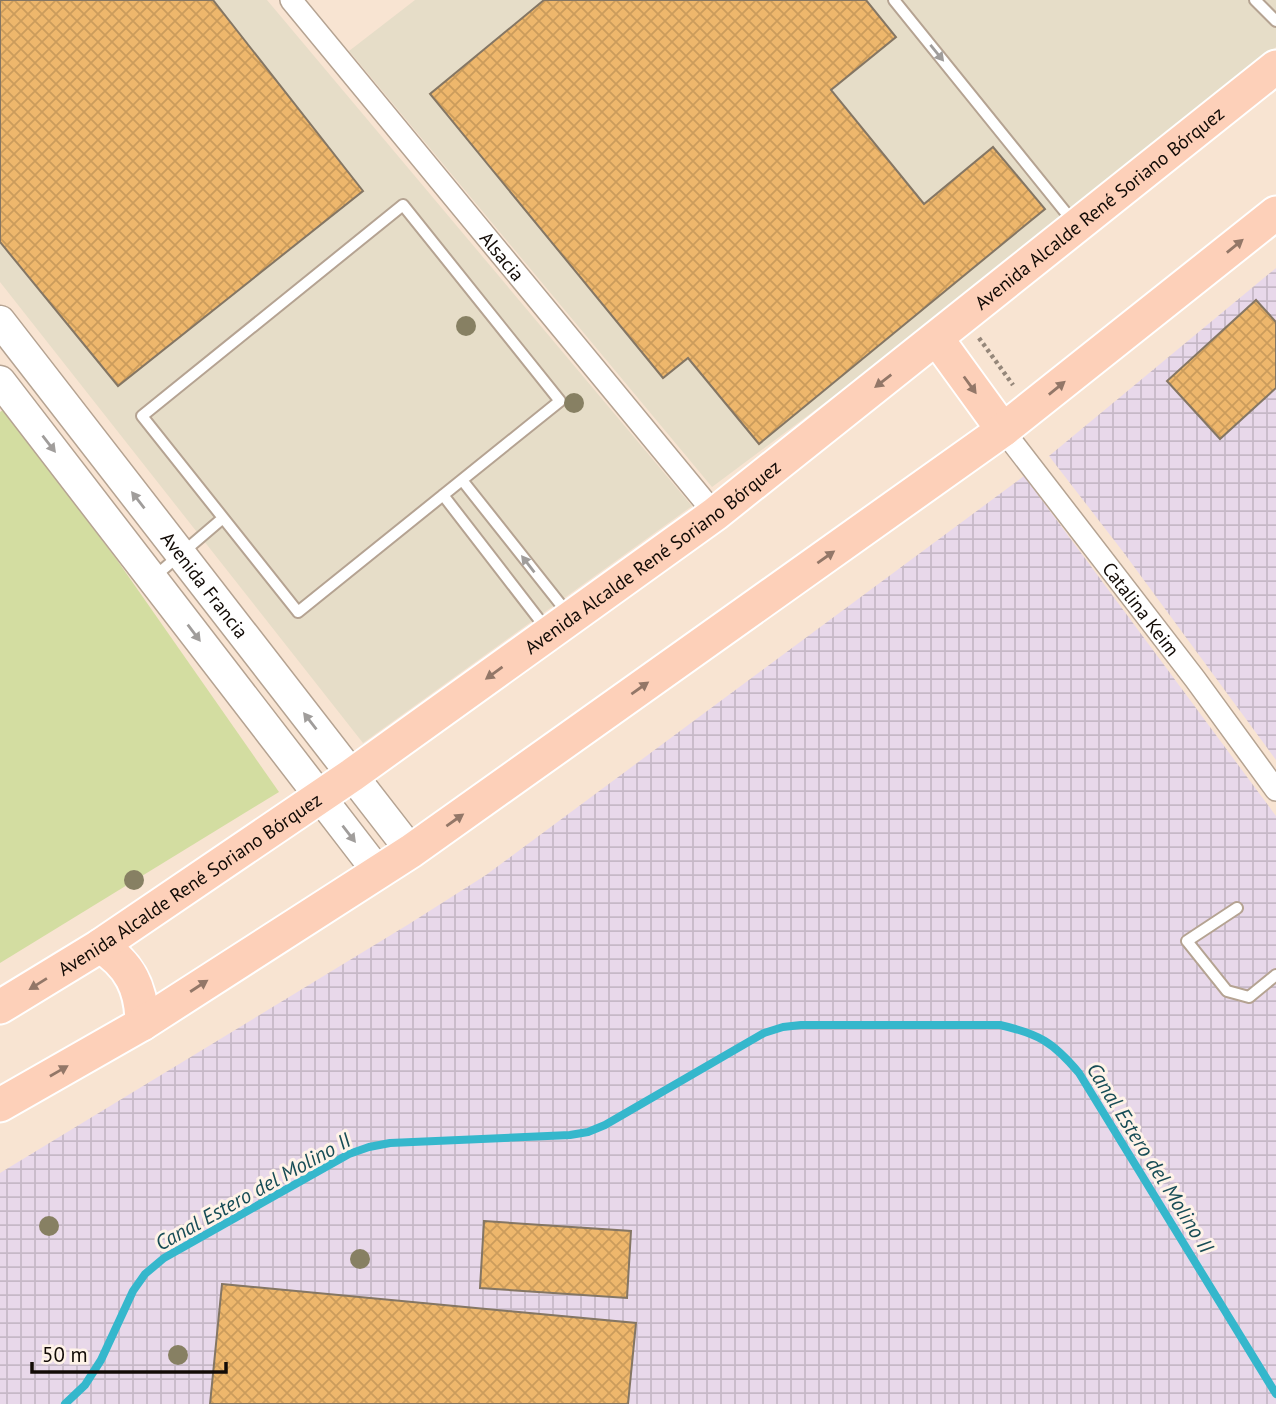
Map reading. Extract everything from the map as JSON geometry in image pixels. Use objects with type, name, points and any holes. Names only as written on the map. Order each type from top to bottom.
[{"type":"main road","name":"Avenida Alcalde René Soriano Bórquez","points":[[0,1007],[100,946],[352,775],[715,514],[1276,67]]},
{"type":"main road","points":[[0,1105],[142,1024],[411,851],[1003,430],[1276,213]]},
{"type":"main road","name":"Avenida Francia","points":[[0,321],[411,851]]},
{"type":"main road","points":[[937,339],[1003,430]]},
{"type":"main road","name":"Avenida Francia","points":[[2,388],[378,872]]},
{"type":"main road","points":[[100,946],[118,959],[132,977],[139,992],[142,1024]]},
{"type":"street","name":"Alsacia","points":[[291,0],[715,514]]},
{"type":"street","points":[[2,388],[37,369]]},
{"type":"street","name":"Catalina Keim","points":[[1003,430],[1195,679],[1276,790]]},
{"type":"lane","points":[[894,0],[1077,226]]},
{"type":"lane","points":[[1255,0],[1276,21]]},
{"type":"lane","points":[[403,205],[560,401],[443,495],[299,612],[142,416],[403,205]]},
{"type":"lane","points":[[462,480],[560,625]]},
{"type":"lane","points":[[443,495],[560,625]]},
{"type":"lane","points":[[152,578],[223,518]]},
{"type":"lane","points":[[1237,908],[1187,941],[1227,991],[1249,997],[1276,975]]},
{"type":"path","points":[[965,317],[1030,410]]},
{"type":"shaded area","points":[[0,0],[267,0],[692,506],[363,743],[0,282]]},
{"type":"shaded area","points":[[415,0],[1276,0],[1276,47],[937,319],[712,487],[349,51]]},
{"type":"shaded area","points":[[1276,268],[1276,760],[1049,456]]},
{"type":"shaded area","points":[[1024,476],[1276,816],[1276,1404],[0,1404],[0,1173],[486,875]]},
{"type":"green space","points":[[4,409],[117,560],[279,792],[0,963],[0,412]]},
{"type":"building","points":[[0,0],[213,0],[363,191],[118,386],[0,242]]},
{"type":"building","points":[[544,0],[866,0],[896,37],[831,90],[924,204],[993,147],[1045,209],[759,444],[688,358],[663,378],[430,94]]},
{"type":"building","points":[[1256,300],[1276,322],[1276,388],[1220,439],[1167,381]]},
{"type":"building","points":[[484,1221],[631,1231],[627,1298],[480,1288]]},
{"type":"building","points":[[222,1284],[636,1323],[628,1404],[210,1404]]},
{"type":"waterway","name":"Canal Estero del Molino II","points":[[65,1404],[85,1385],[101,1360],[133,1291],[145,1274],[164,1258],[349,1154],[390,1143],[588,1132],[605,1125],[764,1033],[801,1025],[1000,1025],[1035,1036],[1053,1047],[1079,1073],[1276,1394]]}]
